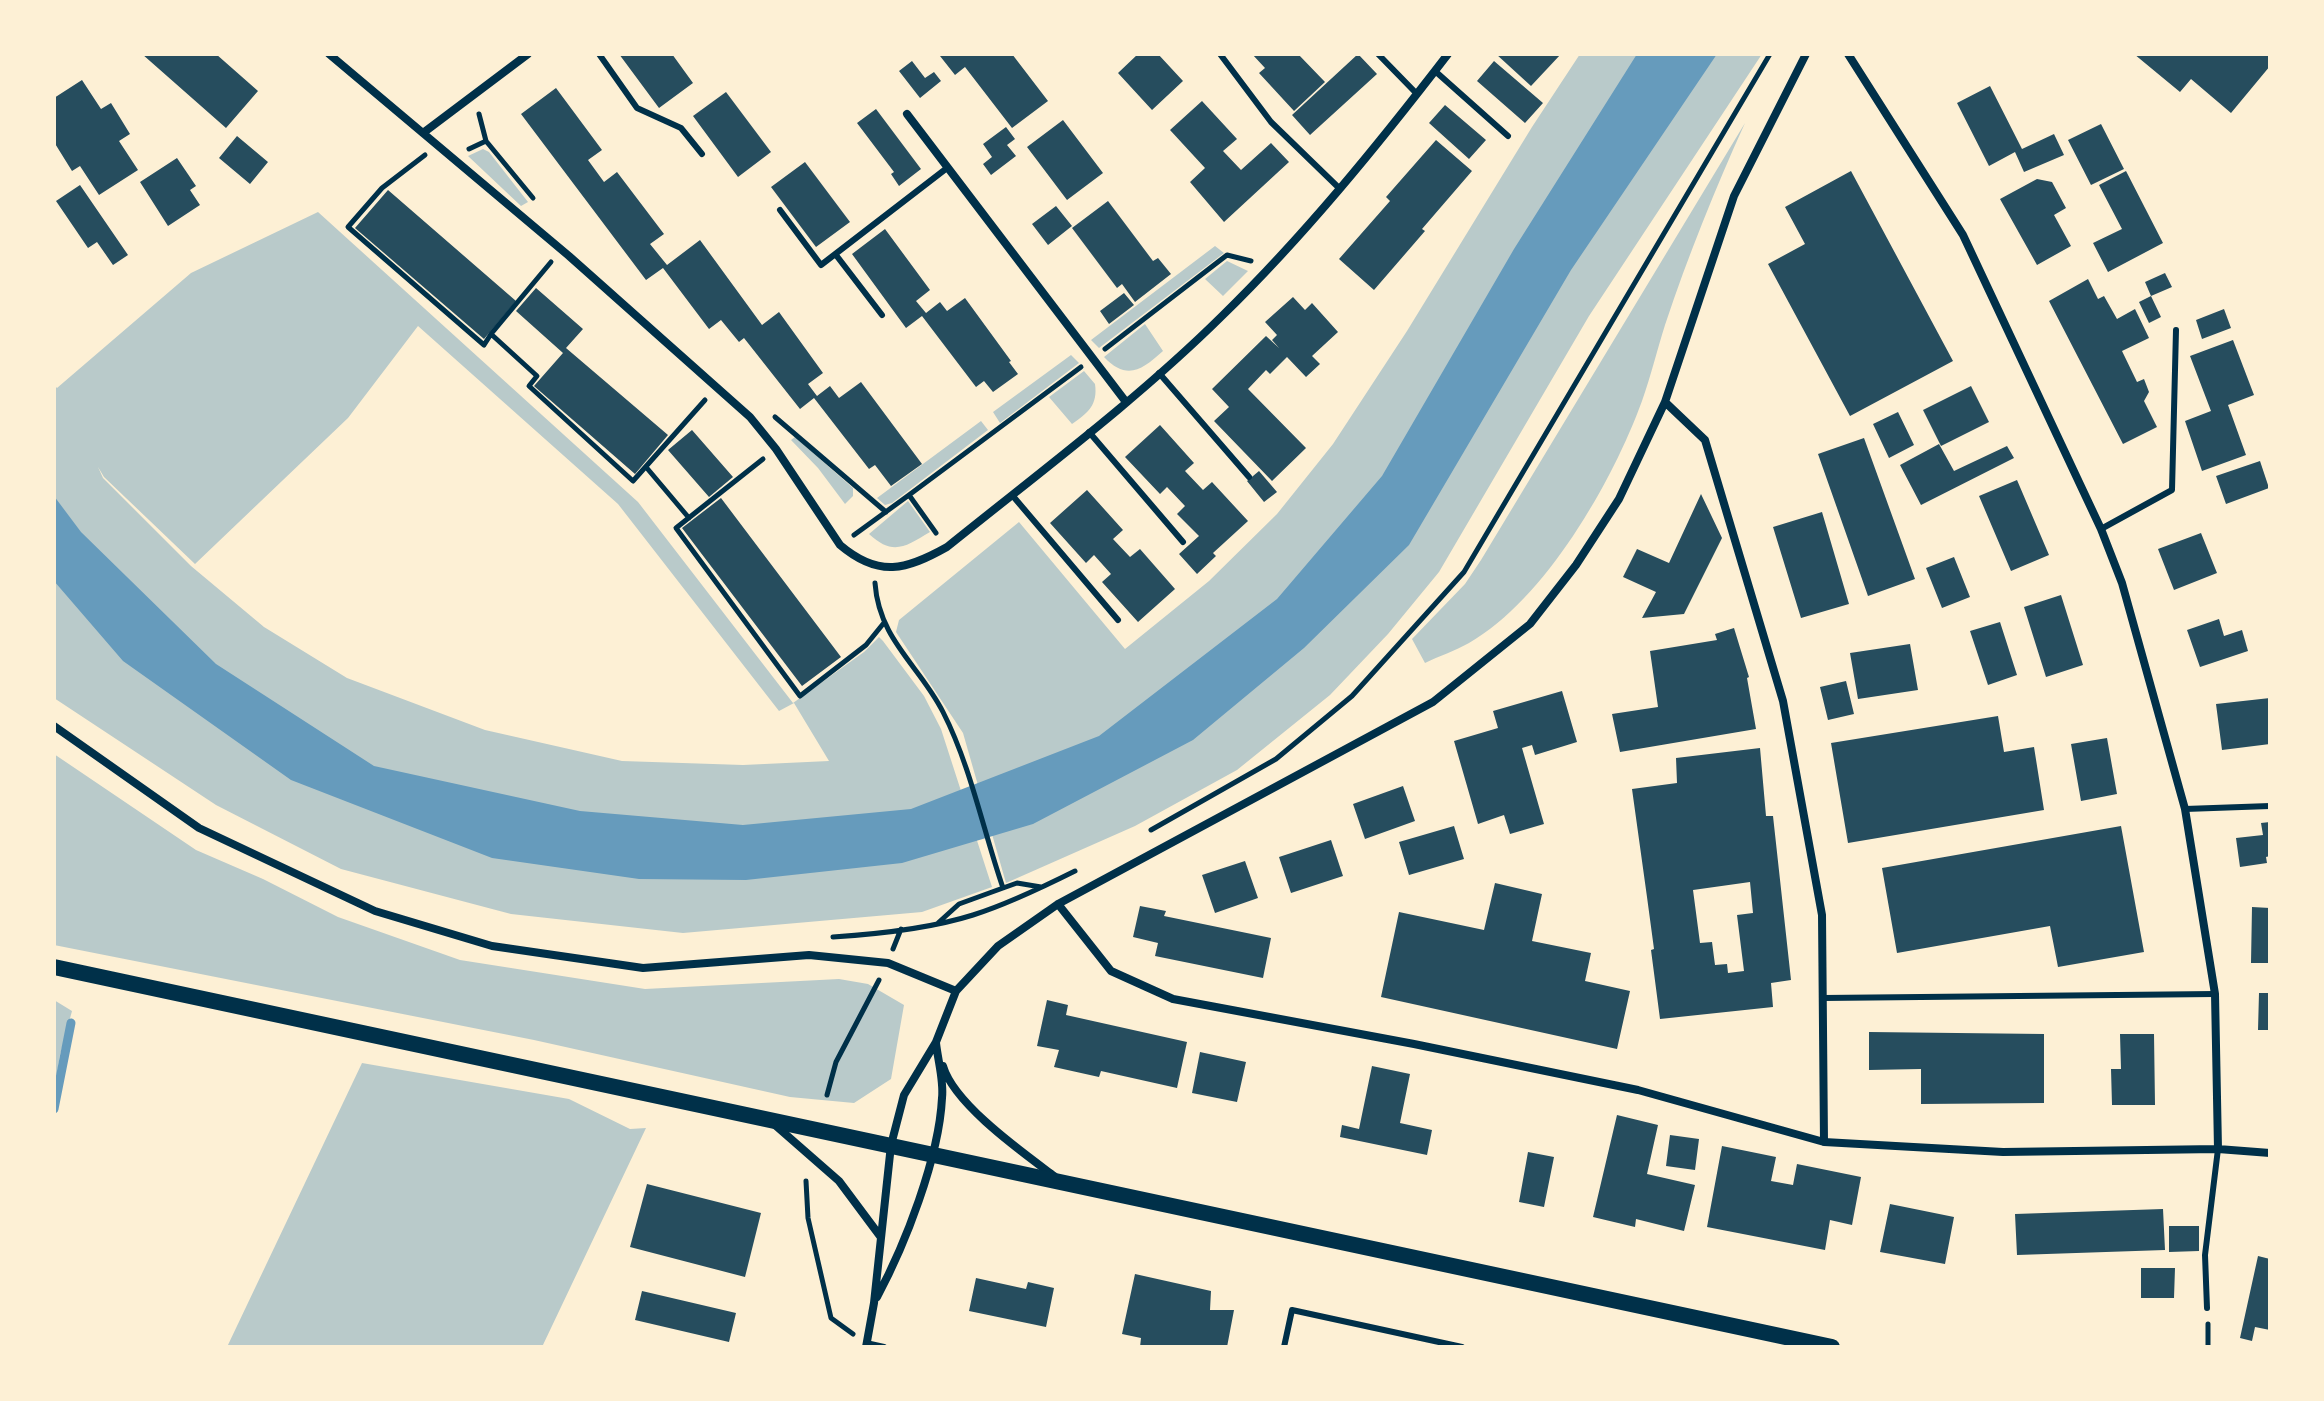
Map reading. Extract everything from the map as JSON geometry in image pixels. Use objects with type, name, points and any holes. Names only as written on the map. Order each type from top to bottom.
[{"type":"main road","points":[[54,967],[1832,1347]]},
{"type":"street","points":[[329,54],[561,250],[750,417],[776,449],[840,545],[854,557],[873,566],[898,568],[922,561],[947,547],[1126,402],[1221,317],[1339,188],[1448,54]]},
{"type":"street","points":[[423,133],[528,54]]},
{"type":"street","points":[[866,1345],[874,1303],[891,1145],[904,1095],[936,1042],[956,991],[998,946],[1058,904],[1433,702],[1530,624],[1576,565],[1619,499],[1665,402],[1734,196],[1806,54]]},
{"type":"street","points":[[1848,54],[1963,235],[2101,529],[2122,583],[2185,809],[2215,994],[2218,1149]]},
{"type":"street","points":[[907,114],[1126,402]]},
{"type":"street","points":[[1665,402],[1705,440],[1783,701],[1822,915],[1824,1142]]},
{"type":"street","points":[[54,726],[199,828],[375,911],[492,946],[643,968],[809,955],[888,963],[956,991]]},
{"type":"street","points":[[1058,904],[1111,971],[1173,999],[1638,1090],[1824,1142],[2003,1152],[2218,1149],[2270,1153]]},
{"type":"street","points":[[874,1303],[898,1257],[932,1154],[943,1097],[936,1042]]},
{"type":"street","points":[[936,1042],[947,1081],[1003,1137],[1062,1182]]},
{"type":"street","points":[[768,1119],[839,1181],[880,1236]]},
{"type":"lane","points":[[599,54],[637,108],[681,128],[702,154]]},
{"type":"lane","points":[[1220,54],[1271,122],[1339,188]]},
{"type":"lane","points":[[1378,54],[1416,93]]},
{"type":"lane","points":[[1435,71],[1508,136]]},
{"type":"lane","points":[[780,210],[821,265],[947,168]]},
{"type":"lane","points":[[836,255],[882,315]]},
{"type":"lane","points":[[2101,529],[2172,490],[2176,330]]},
{"type":"lane","points":[[1159,373],[1249,477]]},
{"type":"lane","points":[[1089,432],[1183,542]]},
{"type":"lane","points":[[1012,495],[1118,620]]},
{"type":"lane","points":[[2185,809],[2270,806]]},
{"type":"lane","points":[[1823,998],[2215,994]]},
{"type":"lane","points":[[2207,1308],[2205,1255],[2218,1149]]},
{"type":"lane","points":[[1284,1347],[1292,1310],[1462,1347]]},
{"type":"lane","points":[[866,1345],[884,1347]]},
{"type":"path","points":[[1141,836],[1276,759],[1352,696],[1464,572],[1770,54]]},
{"type":"path","points":[[467,101],[479,114],[486,141],[540,208]]},
{"type":"path","points":[[438,146],[382,188],[348,227],[484,345],[561,250]]},
{"type":"path","points":[[491,334],[537,376],[529,386],[633,481],[717,387]]},
{"type":"path","points":[[750,417],[777,416],[886,512]]},
{"type":"path","points":[[776,449],[676,528],[800,696],[866,645],[883,624]]},
{"type":"path","points":[[646,467],[689,518]]},
{"type":"path","points":[[840,545],[909,495],[947,547]]},
{"type":"path","points":[[873,566],[876,602],[883,624],[942,709],[956,741],[1003,888]]},
{"type":"path","points":[[831,937],[937,924],[973,915],[1078,869]]},
{"type":"path","points":[[937,924],[959,904],[1017,883],[1042,887]]},
{"type":"path","points":[[827,1095],[836,1062],[888,963]]},
{"type":"path","points":[[806,1181],[808,1218],[831,1318],[866,1345]]},
{"type":"shaded area","points":[[1580,54],[1762,54],[1589,316],[1439,572],[1388,634],[1330,695],[1237,770],[1135,826],[1006,883],[963,733],[896,632],[899,620],[1019,522],[1125,649],[1209,581],[1277,514],[1333,444]]},
{"type":"shaded area","points":[[1745,123],[1683,274],[1642,401],[1595,501],[1549,569],[1497,624],[1469,643],[1425,663],[1412,639],[1465,584],[1481,560]]},
{"type":"shaded area","points":[[483,149],[489,152],[528,202],[521,206],[468,156]]},
{"type":"shaded area","points":[[318,212],[638,502],[793,703],[864,652],[879,637],[924,696],[941,729],[992,887],[922,912],[683,933],[511,914],[341,869],[216,805],[54,698],[54,385],[57,388],[191,273]],"holes":[[[418,326],[618,504],[779,711],[794,703],[829,761],[743,765],[622,761],[485,730],[347,678],[264,627],[191,566],[103,478],[98,467],[104,477],[195,564],[348,418]]]},
{"type":"shaded area","points":[[1215,246],[1224,253],[1099,348],[1091,340]]},
{"type":"shaded area","points":[[1227,261],[1248,271],[1223,296],[1205,279]]},
{"type":"shaded area","points":[[1145,324],[1163,351],[1155,358],[1141,368],[1127,371],[1104,357]]},
{"type":"shaded area","points":[[1071,355],[1079,363],[1000,423],[993,412]]},
{"type":"shaded area","points":[[1084,371],[1095,384],[1095,398],[1087,412],[1072,424],[1049,397]]},
{"type":"shaded area","points":[[981,421],[988,430],[892,503],[885,505],[877,498]]},
{"type":"shaded area","points":[[795,437],[853,488],[853,496],[845,504],[818,468],[791,440]]},
{"type":"shaded area","points":[[908,501],[930,532],[899,547],[885,545],[869,534]]},
{"type":"shaded area","points":[[54,754],[196,850],[338,917],[460,960],[645,989],[839,979],[868,984],[904,1005],[891,1079],[854,1103],[790,1097],[534,1040],[54,945]]},
{"type":"shaded area","points":[[54,1000],[72,1011],[54,1093]]},
{"type":"shaded area","points":[[362,1063],[569,1099],[630,1129],[646,1128],[542,1347],[227,1347]]},
{"type":"water","points":[[1637,54],[1717,54],[1571,270],[1409,545],[1304,648],[1193,740],[1033,824],[902,863],[746,880],[639,879],[492,858],[291,780],[123,661],[54,581],[54,496],[81,532],[216,664],[374,766],[580,811],[743,825],[911,809],[1099,736],[1277,599],[1382,476],[1514,249]]},
{"type":"building","points":[[142,54],[216,54],[258,91],[226,128]]},
{"type":"building","points":[[619,54],[672,54],[693,83],[659,108]]},
{"type":"building","points":[[1012,54],[1048,101],[1012,128],[965,67],[955,75],[940,56]]},
{"type":"building","points":[[1138,54],[1158,54],[1183,81],[1152,110],[1118,73]]},
{"type":"building","points":[[1252,54],[1298,54],[1325,82],[1294,111],[1259,73],[1265,68]]},
{"type":"building","points":[[1358,54],[1377,74],[1310,135],[1292,115]]},
{"type":"building","points":[[1496,54],[1561,54],[1531,86]]},
{"type":"building","points":[[2134,54],[2270,54],[2270,66],[2231,113],[2191,79],[2180,92]]},
{"type":"building","points":[[912,61],[925,78],[934,72],[941,81],[920,98],[899,71]]},
{"type":"building","points":[[1494,61],[1543,103],[1525,123],[1477,81]]},
{"type":"building","points":[[82,80],[101,109],[111,103],[130,134],[119,141],[138,170],[99,195],[80,166],[72,171],[54,142],[54,98]]},
{"type":"building","points":[[1990,86],[2022,149],[2054,134],[2064,155],[2024,172],[2015,152],[1989,166],[1957,103]]},
{"type":"building","points":[[556,88],[602,150],[588,160],[604,182],[617,172],[664,234],[650,244],[667,265],[700,240],[762,325],[779,312],[823,373],[808,384],[817,396],[830,386],[839,398],[861,382],[922,464],[891,486],[875,465],[869,469],[814,398],[800,409],[744,338],[739,342],[721,320],[709,329],[663,268],[646,280],[521,114]]},
{"type":"building","points":[[726,92],[771,152],[738,177],[693,116]]},
{"type":"building","points":[[1202,101],[1237,139],[1223,151],[1241,170],[1271,143],[1289,162],[1224,222],[1190,182],[1205,168],[1170,130]]},
{"type":"building","points":[[1445,105],[1486,140],[1469,159],[1429,123]]},
{"type":"building","points":[[876,109],[921,169],[899,186],[891,174],[894,172],[857,123]]},
{"type":"building","points":[[1063,120],[1103,173],[1067,200],[1027,147]]},
{"type":"building","points":[[2101,124],[2124,169],[2091,185],[2068,140]]},
{"type":"building","points":[[1006,127],[1015,139],[1007,145],[1016,156],[991,175],[983,164],[992,157],[983,144]]},
{"type":"building","points":[[237,136],[268,162],[250,184],[219,158]]},
{"type":"building","points":[[1436,140],[1472,171],[1374,290],[1339,259],[1390,201],[1386,197]]},
{"type":"building","points":[[177,158],[196,186],[190,190],[200,205],[168,226],[140,182]]},
{"type":"building","points":[[805,162],[850,222],[816,247],[771,187]]},
{"type":"building","points":[[1851,171],[1953,361],[1850,416],[1768,264],[1805,244],[1785,207]]},
{"type":"building","points":[[2126,171],[2163,243],[2108,272],[2093,243],[2122,229],[2099,185]]},
{"type":"building","points":[[2037,179],[2052,182],[2066,208],[2054,215],[2071,246],[2037,265],[2000,199]]},
{"type":"building","points":[[80,185],[128,255],[113,265],[97,242],[88,248],[56,201]]},
{"type":"building","points":[[388,190],[516,301],[484,339],[355,228]]},
{"type":"building","points":[[1108,201],[1153,261],[1158,258],[1171,274],[1135,302],[1122,284],[1117,288],[1072,228]]},
{"type":"building","points":[[1056,206],[1072,226],[1048,245],[1032,224]]},
{"type":"building","points":[[885,229],[930,290],[916,301],[926,313],[940,302],[947,311],[965,298],[1018,374],[993,392],[984,381],[976,387],[922,316],[906,328],[852,254]]},
{"type":"building","points":[[2165,273],[2172,287],[2151,296],[2145,282]]},
{"type":"building","points":[[2088,279],[2098,299],[2104,296],[2117,319],[2135,309],[2149,338],[2122,351],[2137,382],[2144,379],[2149,392],[2144,401],[2157,427],[2123,444],[2049,301]]},
{"type":"building","points":[[536,288],[583,329],[566,348],[668,435],[635,474],[534,386],[563,353],[516,311]]},
{"type":"building","points":[[1124,293],[1134,305],[1109,324],[1100,311]]},
{"type":"building","points":[[2151,296],[2161,317],[2149,323],[2139,302]]},
{"type":"building","points":[[1293,297],[1305,310],[1312,303],[1338,332],[1312,356],[1320,364],[1306,377],[1287,357],[1270,374],[1266,370],[1248,389],[1306,448],[1272,481],[1214,421],[1229,407],[1212,389],[1266,336],[1279,348],[1272,340],[1277,335],[1265,322]]},
{"type":"building","points":[[2224,309],[2231,328],[2202,339],[2196,320]]},
{"type":"building","points":[[2233,340],[2254,395],[2228,405],[2246,455],[2202,471],[2185,421],[2211,411],[2190,356]]},
{"type":"building","points":[[1971,386],[1989,422],[1941,446],[1923,410]]},
{"type":"building","points":[[1898,412],[1914,445],[1889,458],[1873,424]]},
{"type":"building","points":[[1160,425],[1194,463],[1185,471],[1203,490],[1212,482],[1248,521],[1213,553],[1216,556],[1197,574],[1179,554],[1199,536],[1177,514],[1185,506],[1167,487],[1160,494],[1125,457]]},
{"type":"building","points":[[692,430],[733,477],[709,497],[668,450]]},
{"type":"building","points":[[1864,438],[1915,579],[1868,596],[1818,454]]},
{"type":"building","points":[[1939,444],[1954,471],[2007,446],[2014,458],[1921,505],[1900,465]]},
{"type":"building","points":[[2260,461],[2269,488],[2226,504],[2216,476]]},
{"type":"building","points":[[1259,471],[1277,492],[1264,502],[1247,481]]},
{"type":"building","points":[[2017,480],[2049,555],[2011,571],[1979,496]]},
{"type":"building","points":[[1087,490],[1123,530],[1113,539],[1130,557],[1140,549],[1175,589],[1138,622],[1102,582],[1111,574],[1094,555],[1086,563],[1050,523]]},
{"type":"building","points":[[1701,494],[1722,538],[1684,614],[1642,618],[1656,592],[1623,577],[1637,549],[1669,563]]},
{"type":"building","points":[[721,498],[841,657],[802,686],[682,528]]},
{"type":"building","points":[[1822,512],[1849,604],[1801,618],[1773,527]]},
{"type":"building","points":[[2201,533],[2217,573],[2174,590],[2158,549]]},
{"type":"building","points":[[1954,557],[1970,597],[1942,608],[1926,568]]},
{"type":"building","points":[[2061,595],[2083,665],[2046,677],[2024,607]]},
{"type":"building","points":[[2219,619],[2224,636],[2242,630],[2248,651],[2200,667],[2187,630]]},
{"type":"building","points":[[2000,622],[2017,675],[1988,685],[1970,631]]},
{"type":"building","points":[[1734,628],[1749,677],[1756,729],[1620,752],[1612,714],[1658,707],[1650,651],[1717,640],[1715,634]]},
{"type":"building","points":[[1910,644],[1918,690],[1858,699],[1850,653]]},
{"type":"building","points":[[1846,681],[1854,714],[1828,720],[1820,687]]},
{"type":"building","points":[[1562,691],[1577,742],[1535,755],[1532,745],[1522,748],[1544,824],[1510,834],[1504,815],[1478,824],[1454,741],[1498,728],[1493,711]]},
{"type":"building","points":[[2270,698],[2270,744],[2222,750],[2216,704]]},
{"type":"building","points":[[1998,716],[2004,752],[2034,747],[2044,810],[1848,843],[1831,743]]},
{"type":"building","points":[[2107,738],[2117,794],[2081,801],[2071,744]]},
{"type":"building","points":[[1760,748],[1766,816],[1773,816],[1791,980],[1771,983],[1773,1007],[1660,1019],[1651,950],[1654,949],[1632,789],[1677,783],[1676,758]],"holes":[[[1750,882],[1753,913],[1737,915],[1744,971],[1728,973],[1727,964],[1715,965],[1712,942],[1700,943],[1693,890]]]},
{"type":"building","points":[[1403,786],[1415,821],[1365,839],[1353,804]]},
{"type":"building","points":[[2270,822],[2270,856],[2266,857],[2267,863],[2240,867],[2236,838],[2263,835],[2261,823]]},
{"type":"building","points":[[1454,826],[1464,859],[1409,875],[1399,842]]},
{"type":"building","points":[[2121,826],[2144,952],[2058,967],[2050,926],[1897,953],[1882,868]]},
{"type":"building","points":[[1331,840],[1343,876],[1291,893],[1279,857]]},
{"type":"building","points":[[1245,861],[1258,898],[1215,913],[1202,875]]},
{"type":"building","points":[[1495,883],[1542,894],[1532,941],[1591,953],[1585,981],[1630,991],[1617,1049],[1381,997],[1399,912],[1484,930]]},
{"type":"building","points":[[1140,906],[1166,911],[1164,916],[1271,938],[1263,978],[1155,956],[1158,943],[1133,937]]},
{"type":"building","points":[[2252,907],[2270,908],[2270,963],[2251,963]]},
{"type":"building","points":[[2259,993],[2270,993],[2270,1030],[2258,1030]]},
{"type":"building","points":[[1047,1000],[1068,1005],[1066,1015],[1187,1042],[1177,1088],[1101,1071],[1099,1077],[1054,1067],[1059,1050],[1037,1046]]},
{"type":"building","points":[[1869,1032],[2044,1034],[2044,1103],[1921,1104],[1921,1069],[1869,1070]]},
{"type":"building","points":[[2120,1034],[2154,1034],[2155,1105],[2112,1105],[2111,1069],[2121,1069]]},
{"type":"building","points":[[1200,1052],[1246,1062],[1237,1102],[1192,1093]]},
{"type":"building","points":[[1372,1066],[1410,1074],[1400,1123],[1432,1130],[1427,1155],[1340,1137],[1342,1125],[1359,1129]]},
{"type":"building","points":[[1617,1115],[1658,1125],[1647,1174],[1695,1185],[1684,1231],[1636,1219],[1635,1227],[1593,1217]]},
{"type":"building","points":[[1670,1135],[1699,1139],[1695,1170],[1666,1166]]},
{"type":"building","points":[[1722,1146],[1776,1157],[1771,1181],[1793,1185],[1797,1164],[1861,1177],[1852,1225],[1830,1220],[1825,1250],[1707,1227]]},
{"type":"building","points":[[1528,1152],[1554,1157],[1544,1207],[1519,1202]]},
{"type":"building","points":[[647,1184],[761,1213],[745,1277],[630,1247]]},
{"type":"building","points":[[1890,1204],[1954,1217],[1945,1264],[1880,1252]]},
{"type":"building","points":[[2163,1209],[2165,1250],[2017,1255],[2015,1214]]},
{"type":"building","points":[[2169,1226],[2199,1226],[2199,1251],[2169,1252]]},
{"type":"building","points":[[2258,1256],[2270,1259],[2270,1330],[2255,1327],[2252,1341],[2240,1338]]},
{"type":"building","points":[[2141,1268],[2175,1268],[2174,1298],[2141,1298]]},
{"type":"building","points":[[1135,1274],[1211,1291],[1210,1310],[1234,1310],[1227,1347],[1140,1347],[1141,1338],[1122,1334]]},
{"type":"building","points":[[976,1278],[1026,1289],[1028,1282],[1054,1288],[1046,1327],[969,1311]]},
{"type":"building","points":[[642,1291],[736,1313],[729,1342],[635,1320]]},
{"type":"waterway","points":[[54,1109],[71,1023]]}]
